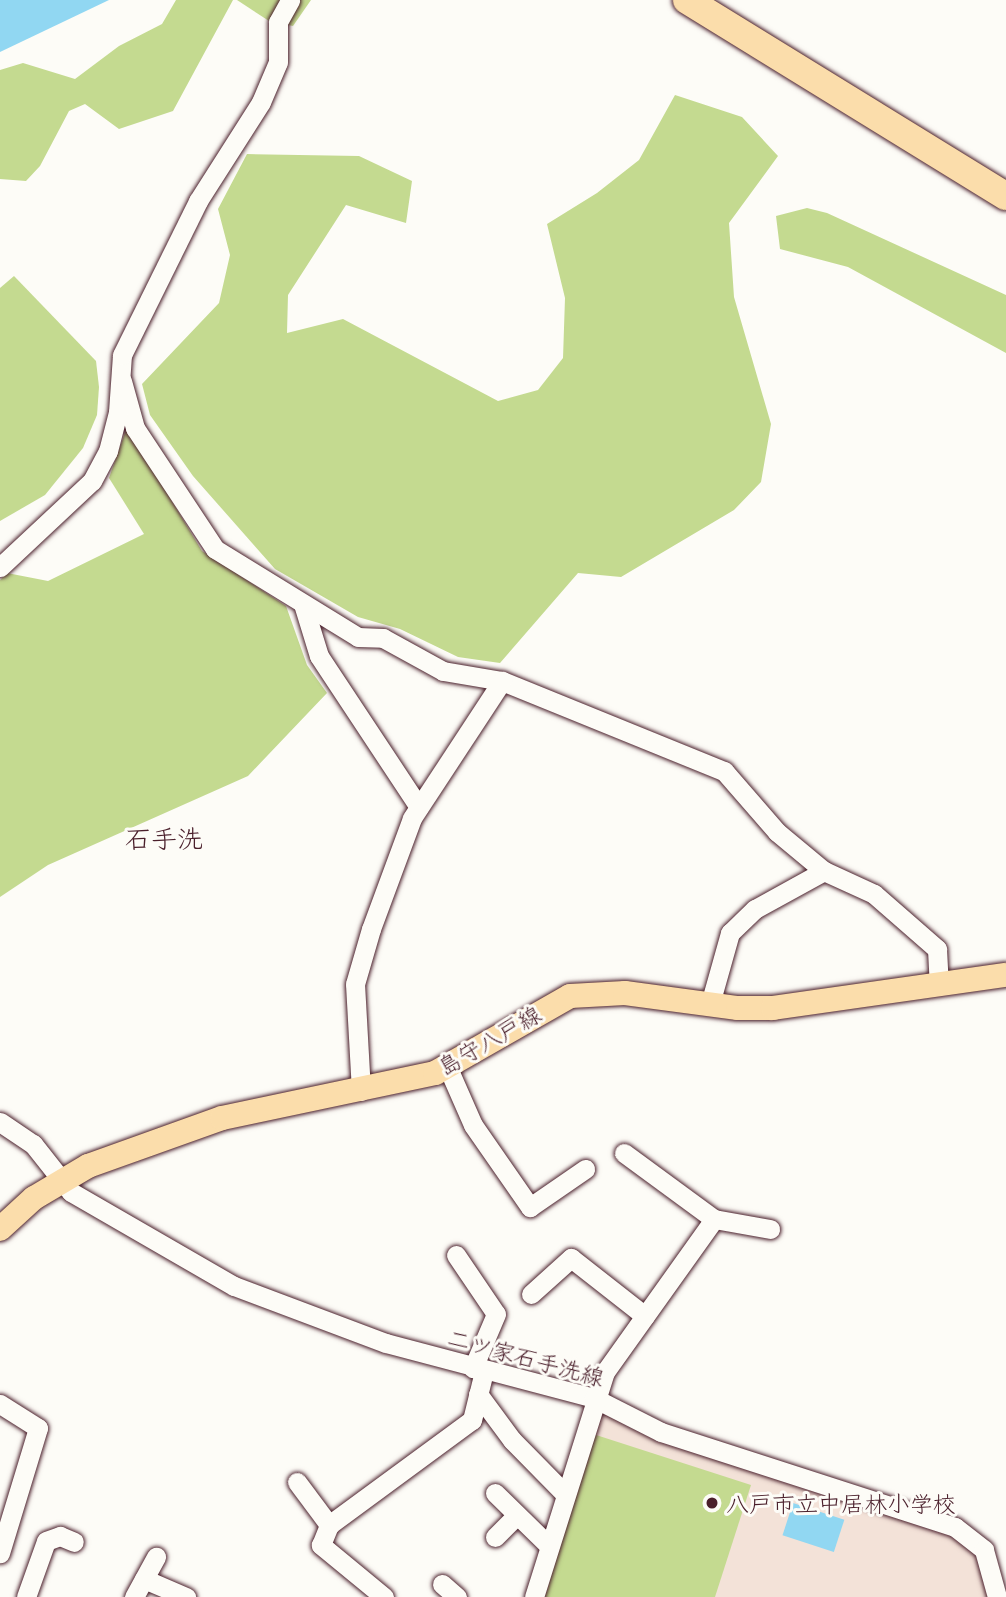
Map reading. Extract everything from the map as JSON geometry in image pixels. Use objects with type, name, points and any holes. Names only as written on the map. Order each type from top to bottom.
[{"type":"highway","points":[[687,0],[1006,197]]},
{"type":"main road","name":"島守八戸線","points":[[0,1229],[61,1180],[222,1118],[362,1091],[447,1068],[534,1013],[570,996],[625,993],[710,1004],[773,1008],[1006,975]]},
{"type":"street","points":[[0,567],[92,481],[108,451],[121,382],[122,355],[198,201],[272,78],[278,62],[278,22],[290,0]]},
{"type":"street","points":[[121,382],[135,428],[215,549],[358,637],[383,638],[443,671],[502,681],[724,771],[777,832],[824,871],[874,894],[937,950],[939,985]]},
{"type":"street","points":[[303,604],[319,656],[419,807]]},
{"type":"street","points":[[362,1091],[355,984],[371,929],[419,807],[502,681]]},
{"type":"street","points":[[710,1004],[730,933],[755,909],[824,871]]},
{"type":"street","points":[[447,1068],[473,1125],[530,1208],[585,1169]]},
{"type":"street","name":"二ツ家石手洗線","points":[[0,1122],[33,1144],[61,1180],[82,1199],[234,1286],[386,1343],[594,1398],[662,1432],[955,1527],[984,1550],[997,1597]]},
{"type":"street","points":[[624,1153],[714,1219],[770,1229]]},
{"type":"street","points":[[534,1597],[547,1544],[594,1398],[605,1372],[714,1219]]},
{"type":"street","points":[[384,1597],[321,1545],[329,1525],[472,1420],[478,1394],[478,1369],[496,1314],[456,1255]]},
{"type":"street","points":[[531,1294],[571,1258],[645,1316]]},
{"type":"street","points":[[478,1394],[512,1440],[564,1493]]},
{"type":"street","points":[[0,1404],[38,1429],[0,1553]]},
{"type":"street","points":[[297,1482],[329,1525]]},
{"type":"street","points":[[495,1493],[547,1544]]},
{"type":"street","points":[[495,1536],[517,1515]]},
{"type":"street","points":[[26,1597],[46,1541],[60,1536],[74,1542]]},
{"type":"street","points":[[134,1597],[156,1558]]},
{"type":"street","points":[[144,1579],[186,1597]]},
{"type":"street","points":[[442,1584],[457,1597]]},
{"type":"shaded area","name":"八戸市立中居林小学校","points":[[598,1409],[946,1531],[976,1555],[989,1597],[540,1597]]},
{"type":"green space","points":[[176,0],[233,0],[173,111],[119,129],[85,104],[69,111],[40,166],[26,181],[0,179],[0,70],[23,63],[75,79],[119,46],[162,24]]},
{"type":"green space","points":[[237,0],[311,0],[293,26],[269,21]]},
{"type":"green space","points":[[675,95],[742,117],[778,156],[729,223],[734,297],[771,424],[761,482],[734,510],[621,577],[578,573],[500,663],[458,657],[400,629],[358,617],[275,569],[193,476],[150,415],[142,384],[219,303],[230,255],[218,209],[247,154],[359,156],[412,181],[406,223],[346,205],[288,295],[287,333],[343,319],[498,401],[538,390],[563,358],[565,298],[547,224],[597,193],[639,160]]},
{"type":"green space","points":[[807,208],[827,213],[1006,295],[1006,353],[848,267],[780,249],[776,216]]},
{"type":"green space","points":[[14,276],[96,361],[99,387],[97,415],[83,448],[45,495],[0,521],[0,288]]},
{"type":"green space","points":[[127,427],[202,551],[286,606],[307,665],[327,693],[248,776],[48,865],[0,897],[0,580],[7,573],[48,581],[144,534],[109,478]]},
{"type":"green space","points":[[593,1434],[751,1485],[715,1597],[545,1597]]},
{"type":"water","points":[[0,0],[109,0],[0,52]]},
{"type":"water","points":[[793,1503],[844,1520],[834,1552],[782,1535]]},
{"type":"place","name":"八戸市立中居林小学校","points":[[712,1503]]},
{"type":"district","name":"石手洗","points":[[164,839]]}]
